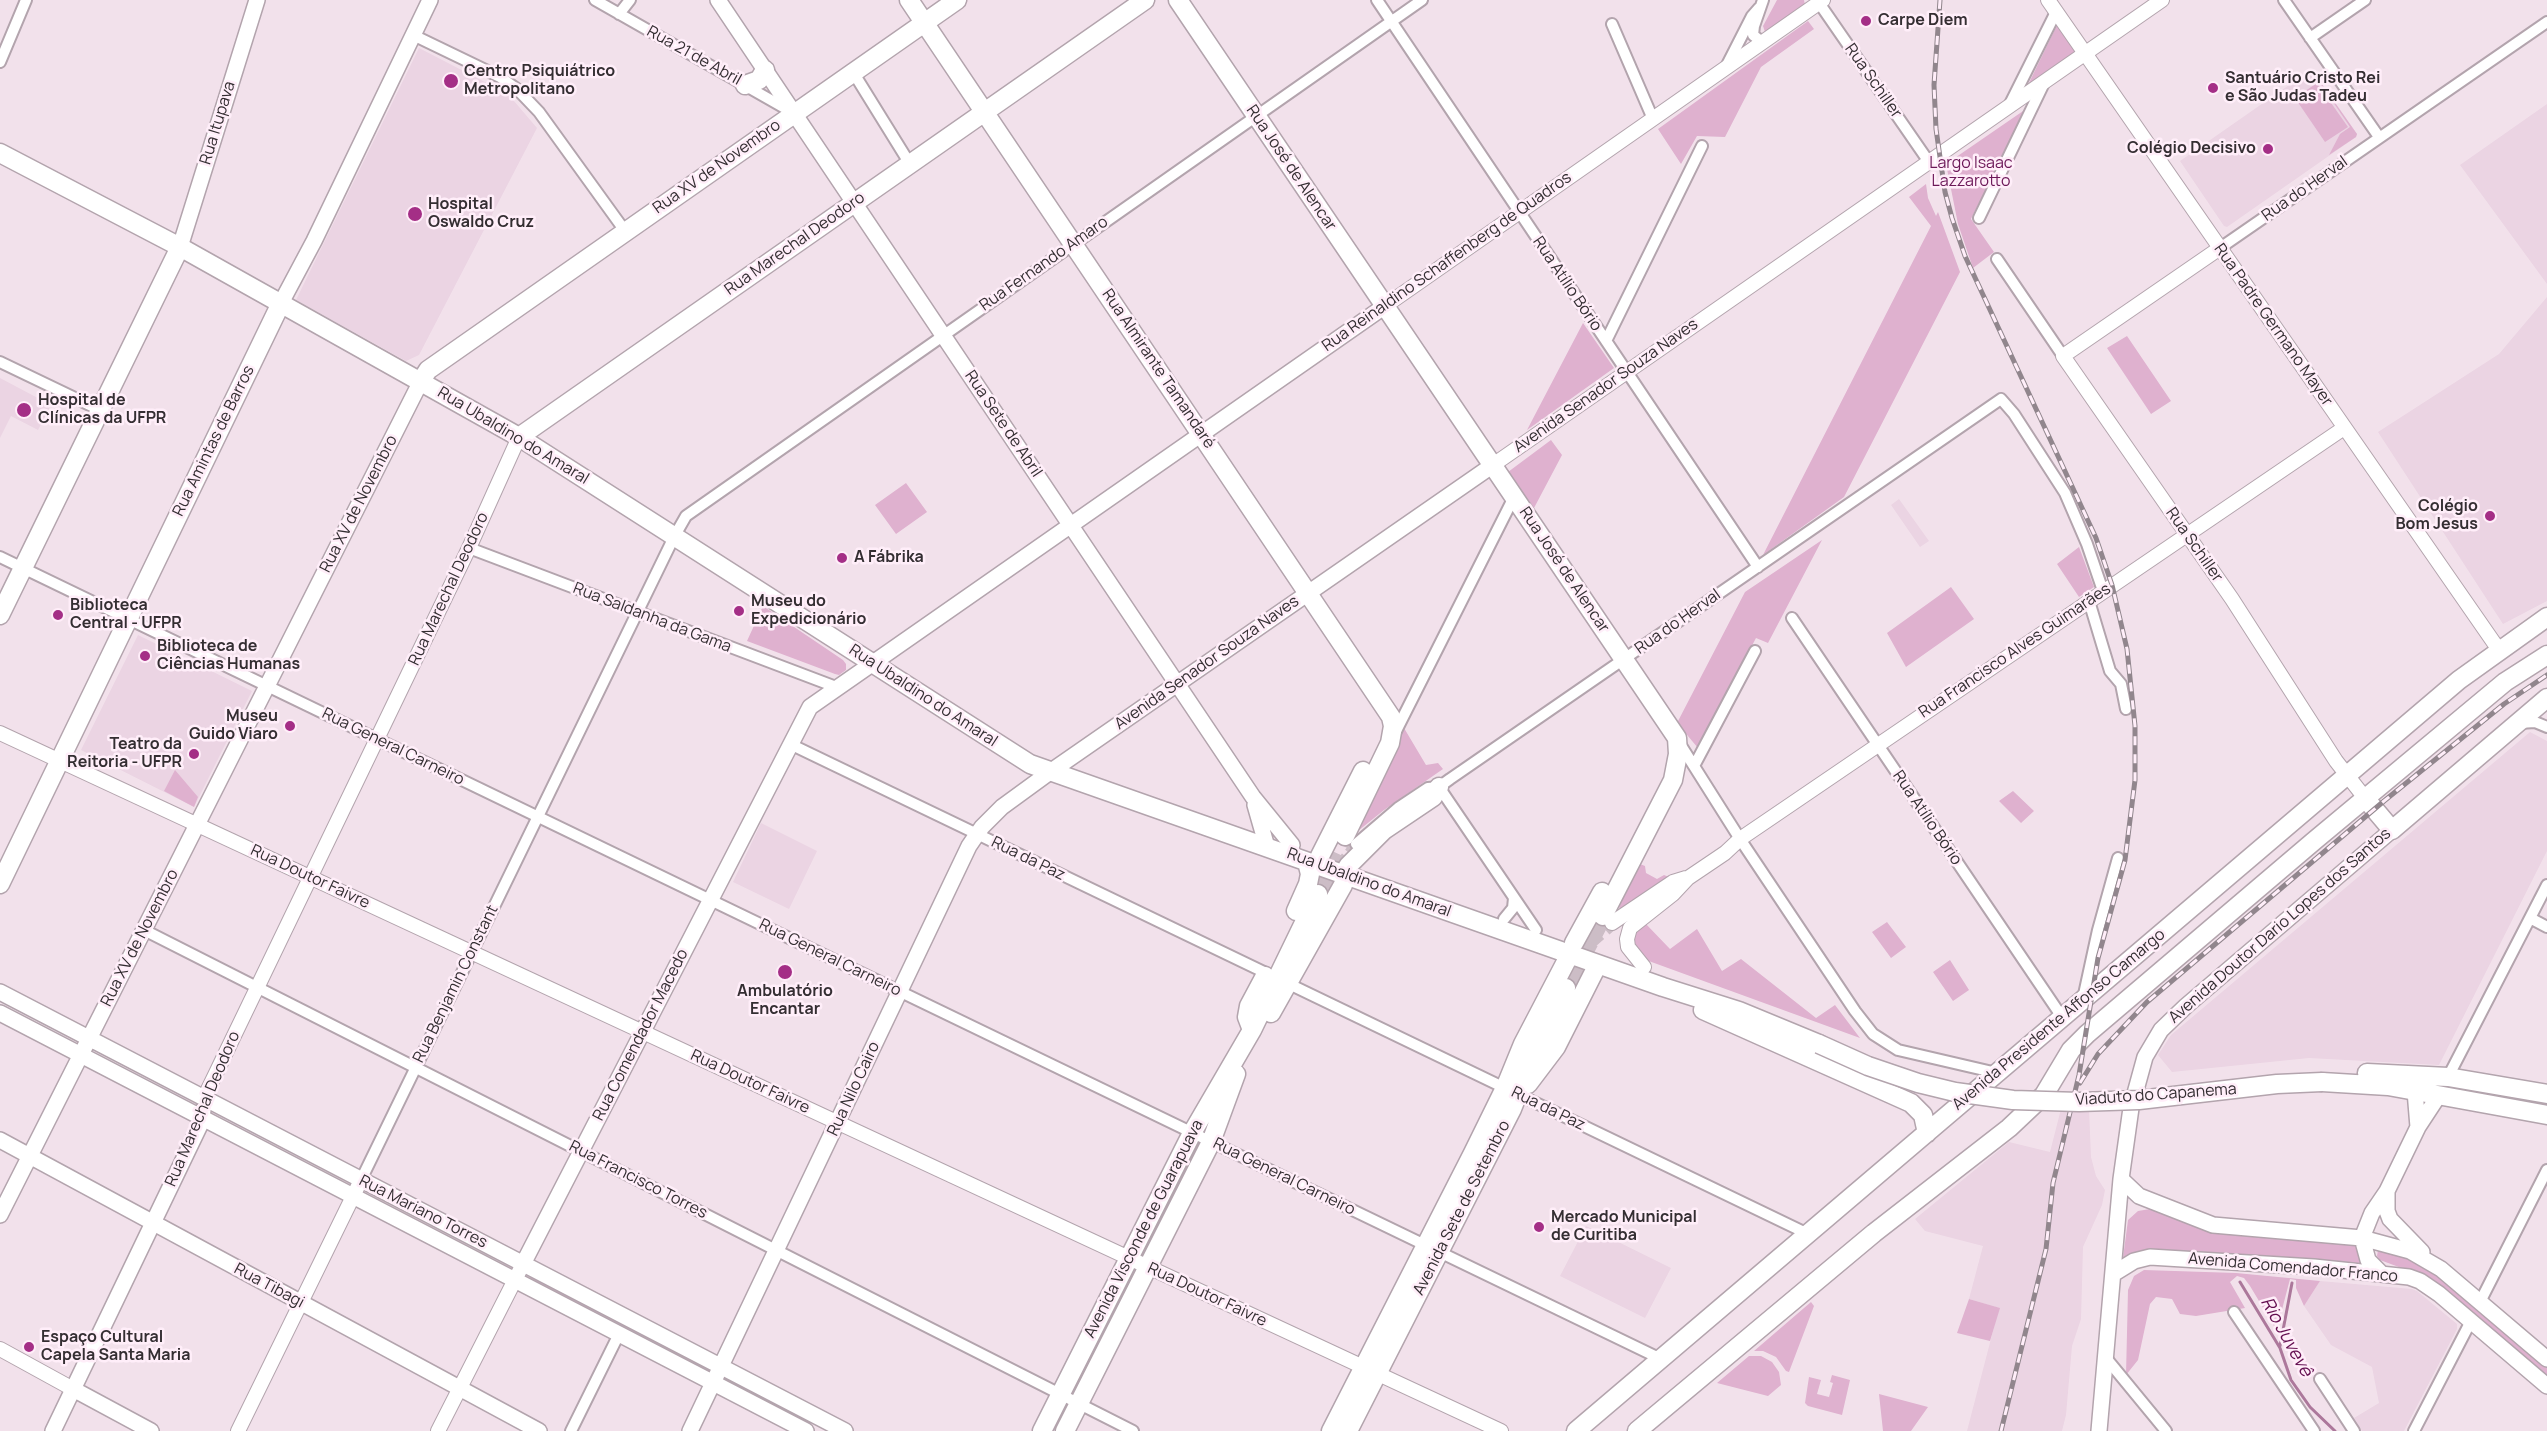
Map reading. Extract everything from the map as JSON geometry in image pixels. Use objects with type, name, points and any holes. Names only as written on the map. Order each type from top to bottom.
[{"type":"main road","name":"Rua Itupava","points":[[180,247],[257,0]]},
{"type":"main road","name":"Rua Amintas de Barros","points":[[0,884],[280,303],[314,241],[430,0]]},
{"type":"main road","name":"Rua Sete de Abril","points":[[718,0],[1253,797],[1292,845]]},
{"type":"main road","name":"Rua Almirante Tamandaré","points":[[909,0],[1308,593],[1395,711]]},
{"type":"main road","name":"Rua XV de Novembro","points":[[0,1215],[428,370],[957,0]]},
{"type":"main road","name":"Rua Marechal Deodoro","points":[[519,437],[1145,0]]},
{"type":"main road","name":"Rua José de Alencar","points":[[1178,0],[1624,659],[1677,746]]},
{"type":"main road","points":[[745,85],[759,80],[765,70]]},
{"type":"main road","name":"Rua Ubaldino do Amaral","points":[[0,153],[180,247],[519,437],[1030,764],[1267,847],[1314,859],[1572,948],[1644,968],[1752,1004],[1822,1039]]},
{"type":"main road","points":[[0,615],[180,247]]},
{"type":"main road","name":"Rua Reinaldino Schaffenberg de Quadros","points":[[872,663],[1384,306]]},
{"type":"main road","name":"Avenida Senador Souza Naves","points":[[1050,772],[1493,465]]},
{"type":"main road","name":"Avenida Presidente Affonso Camargo","points":[[1576,1431],[2460,680],[2547,617]]},
{"type":"main road","name":"Avenida Presidente Affonso Camargo","points":[[1637,1431],[1874,1233],[2023,1116],[2044,1095],[2079,1041],[2505,682],[2547,655]]},
{"type":"main road","name":"Rua Comendador Macedo","points":[[523,1264],[810,707],[872,663]]},
{"type":"main road","name":"Avenida Doutor Dario Lopes dos Santos","points":[[2099,1431],[2121,1179],[2131,1108],[2140,1070],[2152,1044],[2161,1030],[2186,1006],[2516,723],[2546,704]]},
{"type":"main road","points":[[1351,840],[1390,743],[1395,711]]},
{"type":"main road","points":[[1395,711],[1314,859],[1308,884],[1249,1006],[1247,1017],[1252,1030],[1271,1014],[1289,984],[1343,885],[1346,871],[1384,830],[1433,797],[1439,787]]},
{"type":"main road","points":[[1608,919],[1673,780],[1677,746]]},
{"type":"main road","points":[[1512,1092],[1523,1044],[1677,746]]},
{"type":"main road","name":"Rua Nilo Cairo","points":[[690,1431],[977,834],[1002,807],[1050,772]]},
{"type":"main road","points":[[1253,797],[1267,847]]},
{"type":"main road","name":"Rua Schiller","points":[[2365,798],[2392,830]]},
{"type":"main road","name":"Rua Ubaldino do Amaral","points":[[1292,845],[1314,859]]},
{"type":"main road","name":"Rua Ubaldino do Amaral","points":[[1346,871],[1536,930],[1598,964],[1822,1039]]},
{"type":"main road","name":"Avenida Visconde de Guarapuava","points":[[1042,1431],[1192,1133],[1252,1030],[1318,894]]},
{"type":"main road","points":[[1512,1092],[1556,1047],[1598,964]]},
{"type":"main road","name":"Avenida Sete de Setembro","points":[[1348,1431],[1371,1370],[1569,981]]},
{"type":"main road","points":[[1663,987],[1687,1002],[1727,1021],[1911,1103],[1923,1115],[1927,1132]]},
{"type":"main road","points":[[2,994],[6,1016]]},
{"type":"main road","name":"Rua Mariano Torres","points":[[2,994],[845,1431]]},
{"type":"main road","name":"Rua Mariano Torres","points":[[6,1016],[806,1431]]},
{"type":"main road","name":"Avenida Visconde de Guarapuava","points":[[1065,1431],[1210,1142],[1252,1030]]},
{"type":"main road","name":"Viaduto do Capanema","points":[[1822,1039],[1881,1071],[1918,1083],[1955,1092],[2013,1100],[2118,1101],[2322,1076]]},
{"type":"main road","points":[[2322,1076],[2448,1077],[2547,1094]]},
{"type":"main road","points":[[2322,1076],[2415,1090],[2547,1115]]},
{"type":"main road","points":[[2415,1090],[2418,1127]]},
{"type":"main road","points":[[2382,1274],[2368,1260],[2362,1238],[2372,1213],[2386,1191],[2418,1127],[2439,1095]]},
{"type":"main road","name":"Rua Marechal Deodoro","points":[[53,1431],[203,1118],[204,1098]]},
{"type":"main road","points":[[242,1138],[297,1146]]},
{"type":"main road","name":"Rua Tibagi","points":[[0,1140],[539,1431]]},
{"type":"main road","name":"Avenida Comendador Franco","points":[[2121,1179],[2139,1196],[2213,1225],[2362,1238],[2403,1248],[2441,1269],[2547,1359]]},
{"type":"main road","points":[[2386,1191],[2387,1211],[2394,1225],[2441,1269]]},
{"type":"main road","points":[[426,1213],[454,1249]]},
{"type":"main road","name":"Avenida Comendador Franco","points":[[2113,1274],[2134,1261],[2150,1257],[2382,1274],[2420,1281],[2439,1294],[2547,1386]]},
{"type":"main road","points":[[1100,1316],[1102,1358]]},
{"type":"main road","name":"Avenida Sete de Setembro","points":[[1331,1431],[1371,1370]]},
{"type":"main road","points":[[73,1389],[151,1431]]},
{"type":"main road","points":[[804,1409],[816,1431]]},
{"type":"street","points":[[0,62],[26,0]]},
{"type":"street","name":"Rua 21 de Abril","points":[[595,0],[794,113]]},
{"type":"street","points":[[619,14],[630,0]]},
{"type":"street","name":"Rua Atílio Bório","points":[[1377,0],[1758,567]]},
{"type":"street","name":"Rua Fernando Amaro","points":[[674,537],[686,516],[695,508],[1422,0]]},
{"type":"street","name":"Rua Padre Germano Mayer","points":[[2048,0],[2499,650]]},
{"type":"street","name":"Avenida Senador Souza Naves","points":[[1493,465],[2163,0]]},
{"type":"street","points":[[2284,0],[2379,137]]},
{"type":"street","points":[[2310,38],[2365,0]]},
{"type":"street","name":"Rua Reinaldino Schaffenberg de Quadros","points":[[1384,306],[1820,1]]},
{"type":"street","name":"Rua Schiller","points":[[1820,1],[1929,162]]},
{"type":"street","points":[[1761,4],[1753,35],[1762,42]]},
{"type":"street","points":[[1726,68],[1752,16],[1761,4]]},
{"type":"street","points":[[2009,106],[2056,12]]},
{"type":"street","name":"Rua do Herval","points":[[2063,356],[2547,22]]},
{"type":"street","points":[[1612,24],[1653,119]]},
{"type":"street","points":[[413,35],[500,77],[517,89],[538,112],[625,231]]},
{"type":"street","points":[[853,72],[910,164]]},
{"type":"street","points":[[1979,218],[2045,81]]},
{"type":"street","points":[[1606,341],[1702,146]]},
{"type":"street","name":"Rua Schiller","points":[[1997,259],[2232,599],[2346,776],[2365,798]]},
{"type":"street","points":[[0,362],[100,410]]},
{"type":"street","name":"Rua do Herval","points":[[1351,840],[1428,788],[1439,787],[2001,399],[2014,414],[2065,493],[2087,544],[2103,591]]},
{"type":"street","name":"Rua Francisco Alves Guimarães","points":[[1644,968],[1628,947],[1627,939],[1630,928],[1674,894],[1688,878],[1725,853],[1737,835],[1878,745],[2187,534],[2193,533],[2344,428]]},
{"type":"street","name":"Rua Marechal Deodoro","points":[[204,1098],[469,548],[519,437]]},
{"type":"street","points":[[1395,711],[1514,497]]},
{"type":"street","name":"Rua Benjamin Constant","points":[[238,1431],[674,537]]},
{"type":"street","name":"Rua Saldanha da Gama","points":[[469,548],[836,687]]},
{"type":"street","name":"Rua General Carneiro","points":[[0,557],[1661,1359]]},
{"type":"street","points":[[2089,601],[2110,671],[2121,684],[2126,709]]},
{"type":"street","name":"Rua Atílio Bório","points":[[1792,618],[2062,1017]]},
{"type":"street","points":[[1694,766],[1755,651]]},
{"type":"street","points":[[2516,723],[2529,722],[2547,727]]},
{"type":"street","name":"Rua Doutor Faivre","points":[[0,733],[1501,1431]]},
{"type":"street","name":"Rua da Paz","points":[[790,744],[1266,973]]},
{"type":"street","name":"Rua José de Alencar","points":[[1677,746],[1694,766],[1737,835],[1855,1011],[1873,1034],[1898,1050],[1997,1073]]},
{"type":"street","points":[[1439,787],[1536,930]]},
{"type":"street","points":[[2083,999],[2098,930],[2118,858]]},
{"type":"street","name":"Rua Francisco Alves Guimarães","points":[[1608,919],[1673,882],[1688,878]]},
{"type":"street","points":[[2448,1077],[2547,885]]},
{"type":"street","points":[[1504,919],[1513,908],[1514,898]]},
{"type":"street","points":[[2530,918],[2547,927]]},
{"type":"street","name":"Rua Francisco Torres","points":[[144,930],[1133,1431]]},
{"type":"street","name":"Rua da Paz","points":[[1289,984],[1808,1234]]},
{"type":"street","points":[[2480,1302],[2547,1170]]},
{"type":"street","name":"Rua Comendador Macedo","points":[[438,1431],[523,1264]]},
{"type":"street","points":[[2234,1312],[2314,1431]]},
{"type":"street","points":[[2414,1431],[2470,1321]]},
{"type":"street","points":[[571,1431],[619,1334]]},
{"type":"street","points":[[0,1349],[73,1389]]},
{"type":"street","points":[[2106,1358],[2166,1431]]},
{"type":"street","points":[[2320,1379],[2354,1431]]},
{"type":"shaded area","name":"Hospital Oswaldo Cruz","points":[[419,48],[508,94],[537,128],[419,355],[406,361],[296,300]]},
{"type":"shaded area","name":"Colégio Decisivo","points":[[2312,69],[2357,134],[2356,137],[2227,227],[2224,226],[2180,161]]},
{"type":"shaded area","points":[[2547,104],[2547,284],[2460,165]]},
{"type":"shaded area","name":"Colégio Bom Jesus","points":[[2547,297],[2547,601],[2503,624],[2378,432],[2499,354]]},
{"type":"shaded area","name":"Hospital de Clínicas da UFPR","points":[[0,378],[51,405],[38,430],[11,416],[0,438]]},
{"type":"shaded area","points":[[1899,499],[1929,541],[1920,547],[1891,505]]},
{"type":"shaded area","points":[[138,635],[252,691],[194,807],[81,750]]},
{"type":"shaded area","points":[[2530,732],[2547,741],[2547,851],[2439,1065],[2309,1058],[2172,1072],[2158,1055],[2171,1035]]},
{"type":"shaded area","points":[[761,823],[817,851],[789,909],[733,882]]},
{"type":"shaded area","points":[[2061,1109],[2089,1109],[2091,1157],[2096,1176],[2105,1190],[2102,1205],[2083,1247],[2081,1319],[2072,1346],[2066,1415],[2062,1431],[1967,1431],[1999,1308],[1969,1299],[1983,1246],[1925,1231],[1915,1219],[2009,1142],[2050,1152]]},
{"type":"shaded area","points":[[1586,1226],[1671,1268],[1645,1318],[1560,1276]]},
{"type":"shaded area","points":[[2320,1281],[2412,1289],[2457,1324],[2457,1329],[2404,1431],[2362,1431],[2354,1418],[2379,1403],[2372,1367],[2331,1345],[2304,1306]]},
{"type":"green space","points":[[1777,0],[1804,0],[1805,5],[1766,35],[1763,26]]},
{"type":"green space","points":[[1808,21],[1814,29],[1761,67],[1725,137],[1697,136],[1681,164],[1658,129]]},
{"type":"green space","points":[[2057,25],[2076,53],[2027,87]]},
{"type":"green space","points":[[2318,80],[2357,134],[2356,137],[2329,155],[2340,134],[2350,127]]},
{"type":"green space","points":[[2317,83],[2348,127],[2325,142],[2295,98]]},
{"type":"green space","name":"Largo Isaac Lazzarotto","points":[[2026,109],[1971,219],[1994,252],[1973,268],[1958,224],[1946,164]]},
{"type":"green space","points":[[1926,184],[1928,198],[1936,216],[1938,212],[1960,272],[1844,497],[1763,555],[1931,226],[1909,197]]},
{"type":"green space","points":[[1583,323],[1614,368],[1527,430]]},
{"type":"green space","points":[[2127,336],[2171,401],[2151,414],[2107,348]]},
{"type":"green space","points":[[1551,440],[1562,455],[1534,508],[1508,472]]},
{"type":"green space","points":[[906,483],[927,512],[896,534],[875,505]]},
{"type":"green space","points":[[1822,540],[1768,643],[1756,638],[1698,748],[1677,723],[1745,592]]},
{"type":"green space","points":[[2079,547],[2094,587],[2079,597],[2057,564]]},
{"type":"green space","points":[[1951,587],[1974,619],[1906,667],[1887,633]]},
{"type":"green space","points":[[763,606],[843,660],[846,670],[839,675],[835,674],[747,641]]},
{"type":"green space","points":[[1404,728],[1426,765],[1438,763],[1443,769],[1384,810],[1348,839]]},
{"type":"green space","points":[[175,770],[198,797],[194,807],[164,791]]},
{"type":"green space","points":[[2013,791],[2034,811],[2021,823],[1999,801]]},
{"type":"green space","points":[[1640,864],[1645,866],[1646,873],[1657,879],[1664,875],[1669,877],[1620,909],[1619,907]]},
{"type":"green space","points":[[1887,922],[1906,947],[1891,958],[1872,932]]},
{"type":"green space","points":[[1645,923],[1670,949],[1697,929],[1722,971],[1741,959],[1816,1018],[1835,1005],[1860,1038],[1646,960],[1633,945],[1633,937]]},
{"type":"green space","points":[[1950,960],[1969,990],[1953,1001],[1933,972]]},
{"type":"green space","points":[[2150,1209],[2357,1243],[2366,1267],[2133,1255],[2123,1258],[2128,1220],[2138,1211]]},
{"type":"green space","points":[[2378,1250],[2416,1259],[2547,1361],[2547,1379],[2415,1273],[2380,1260],[2377,1256]]},
{"type":"green space","points":[[2144,1270],[2236,1273],[2320,1281],[2304,1306],[2296,1288],[2296,1280],[2290,1279],[2279,1321],[2274,1326],[2250,1286],[2244,1278],[2237,1276],[2230,1282],[2245,1308],[2196,1316],[2180,1314],[2172,1299],[2156,1297],[2150,1304],[2138,1360],[2126,1375],[2128,1290],[2134,1276]]},
{"type":"green space","points":[[533,1272],[705,1359],[699,1373],[527,1284]]},
{"type":"green space","points":[[1969,1299],[2000,1308],[1990,1341],[1957,1333]]},
{"type":"green space","points":[[1811,1302],[1814,1306],[1789,1372],[1776,1357],[1763,1351],[1754,1351]]},
{"type":"green space","points":[[1749,1356],[1761,1356],[1772,1362],[1779,1372],[1781,1385],[1768,1396],[1717,1383]]},
{"type":"green space","points":[[1832,1375],[1850,1380],[1842,1415],[1808,1406],[1805,1403],[1809,1377],[1821,1380],[1817,1394],[1829,1397],[1833,1383],[1830,1382]]},
{"type":"green space","points":[[1879,1394],[1928,1407],[1911,1431],[1883,1431]]},
{"type":"waterway","name":"Rio Juvevê","points":[[2240,1282],[2280,1348],[2291,1380],[2310,1407],[2335,1431]]},
{"type":"waterway","points":[[2280,1346],[2292,1283]]},
{"type":"tunnel","points":[[1318,894],[1345,836]]},
{"type":"tunnel","points":[[1321,888],[1356,844]]},
{"type":"tunnel","points":[[1569,982],[1603,916]]},
{"type":"tunnel","points":[[1589,943],[1612,923]]},
{"type":"railway","points":[[1940,0],[1934,85],[1936,129],[1945,192],[1965,256],[2096,538],[2112,585],[2127,649],[2135,726],[2135,780],[2125,860],[2098,958],[2079,1075],[2053,1183],[2046,1249],[2001,1431]]},
{"type":"railway","points":[[2080,1083],[2098,1054],[2147,1002],[2384,801],[2504,704],[2547,675]]},
{"type":"place","name":"Carpe Diem","points":[[1866,21]]},
{"type":"place","name":"Centro Psiquiátrico Metropolitano","points":[[451,81]]},
{"type":"place","name":"Santuário Cristo Rei e São Judas Tadeu","points":[[2213,88]]},
{"type":"place","name":"Colégio Decisivo","points":[[2268,149]]},
{"type":"place","name":"Hospital Oswaldo Cruz","points":[[415,214]]},
{"type":"place","name":"Hospital de Clínicas da UFPR","points":[[24,410]]},
{"type":"place","name":"Colégio Bom Jesus","points":[[2490,516]]},
{"type":"place","name":"A Fábrika","points":[[842,558]]},
{"type":"place","name":"Museu do Expedicionário","points":[[739,611]]},
{"type":"place","name":"Biblioteca Central - UFPR","points":[[58,615]]},
{"type":"place","name":"Biblioteca de Ciências Humanas","points":[[145,656]]},
{"type":"place","name":"Museu Guido Viaro","points":[[290,726]]},
{"type":"place","name":"Teatro da Reitoria - UFPR","points":[[194,754]]},
{"type":"place","name":"Ambulatório Encantar","points":[[785,972]]},
{"type":"place","name":"Mercado Municipal de Curitiba","points":[[1539,1227]]},
{"type":"place","name":"Espaço Cultural Capela Santa Maria","points":[[29,1347]]}]
